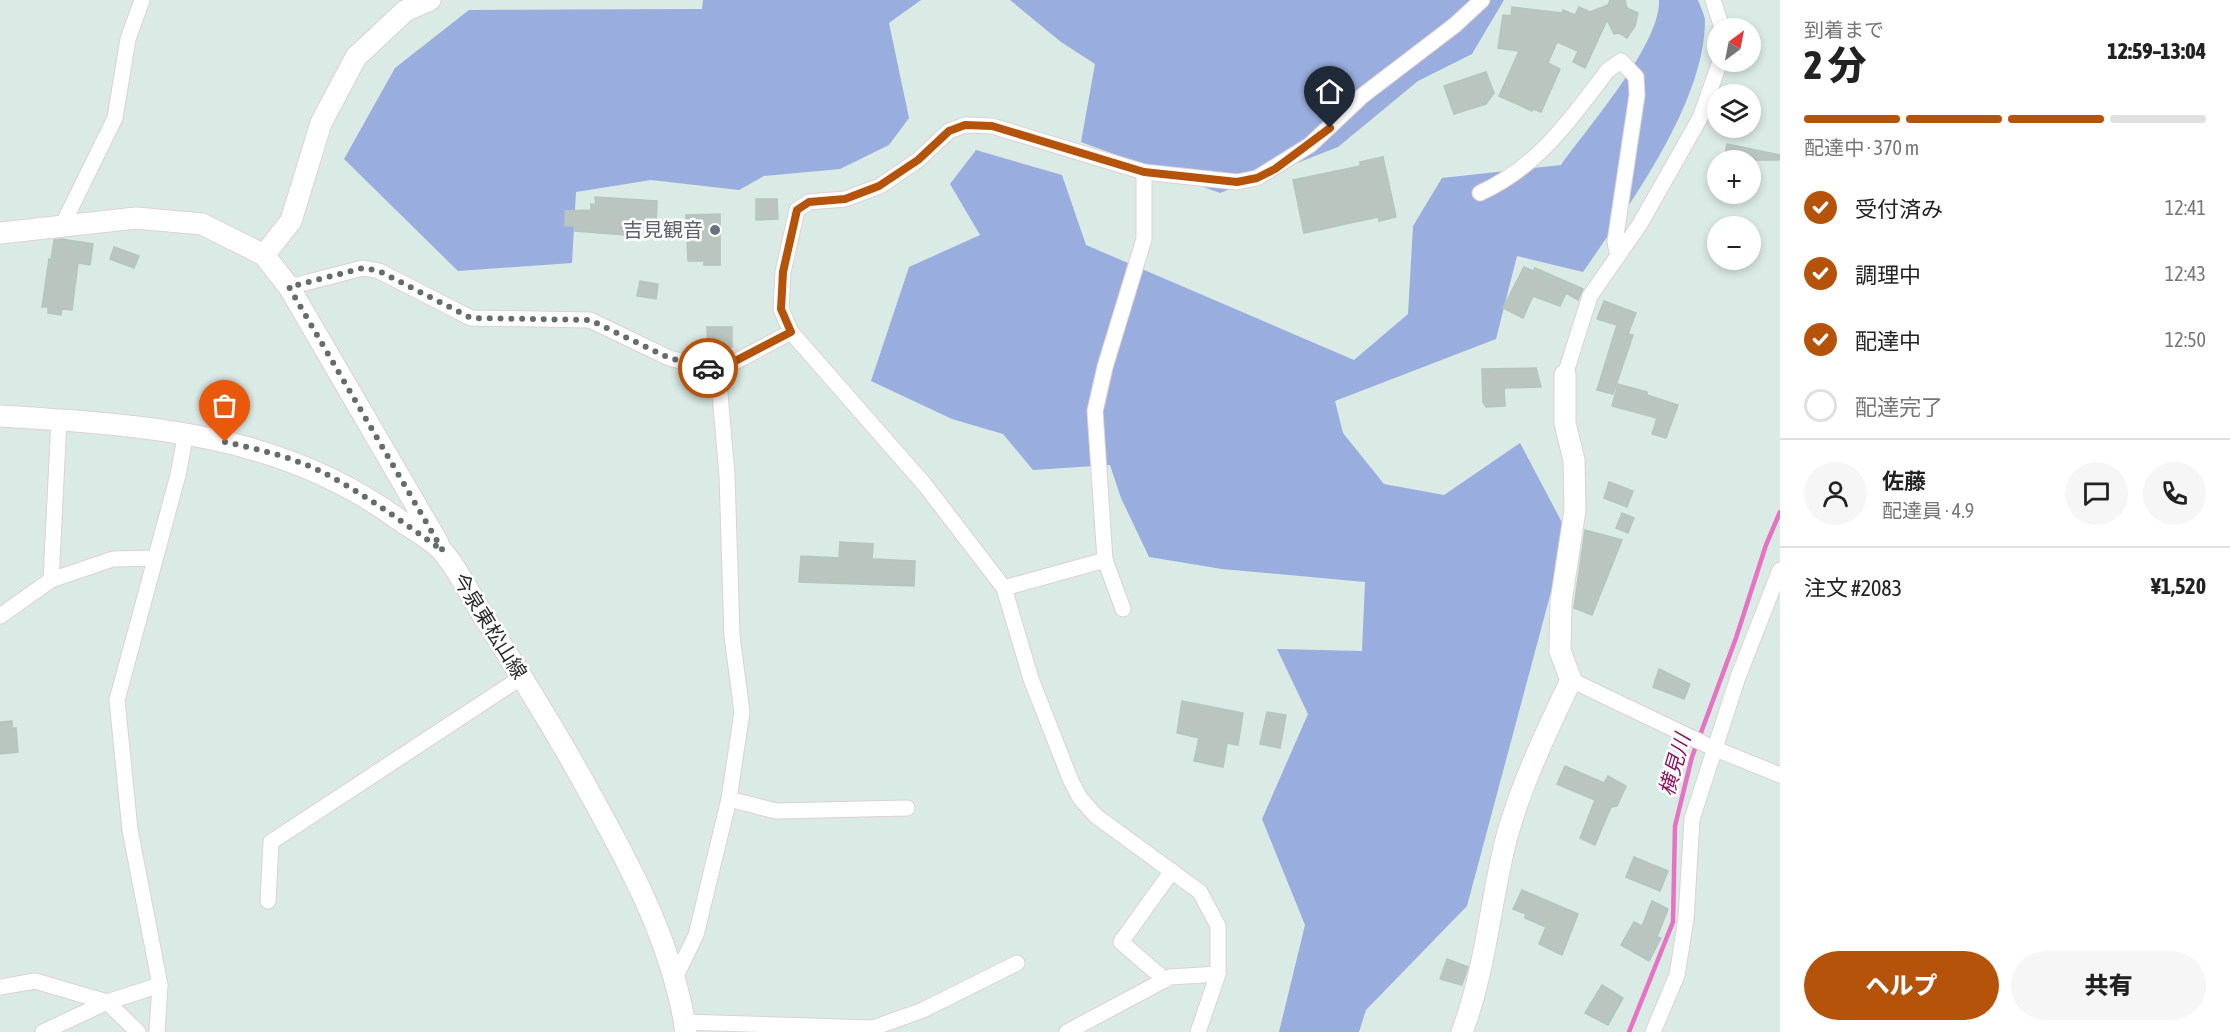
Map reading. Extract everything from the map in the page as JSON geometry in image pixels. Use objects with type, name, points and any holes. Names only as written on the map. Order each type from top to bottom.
[{"type":"street","points":[[63,224],[115,118],[128,39],[142,0]]},
{"type":"street","points":[[264,255],[291,221],[321,123],[356,57],[405,11],[430,0]]},
{"type":"street","points":[[1198,1032],[1218,974],[1218,926],[1200,892],[1096,816],[1080,798],[1071,781],[1031,679],[1004,588],[925,485],[791,332],[781,309],[783,272],[797,210],[809,202],[845,199],[879,186],[918,160],[949,131],[965,125],[992,126],[1144,172],[1237,182],[1257,178],[1275,169],[1310,145],[1362,96],[1455,25],[1482,0]]},
{"type":"street","points":[[1713,0],[1719,18]]},
{"type":"street","points":[[1480,193],[1506,181],[1543,152],[1608,70],[1621,61],[1636,77],[1637,94],[1615,242],[1618,256]]},
{"type":"street","points":[[1716,72],[1700,118],[1618,256],[1590,296],[1565,375],[1565,423],[1574,460],[1575,510],[1561,602],[1560,651],[1571,680],[1713,748],[1780,775]]},
{"type":"street","points":[[1123,609],[1105,560],[1095,411],[1105,367],[1144,239],[1144,172]]},
{"type":"street","points":[[0,233],[63,224],[136,218],[191,222],[202,224],[264,255],[289,287],[443,551]]},
{"type":"street","points":[[289,287],[363,268],[379,271],[471,318],[590,320],[669,358],[718,370],[791,332]]},
{"type":"street","points":[[674,980],[696,934],[729,799],[742,712],[732,636],[728,475],[718,370]]},
{"type":"street","name":"今泉東松山線","points":[[0,416],[186,433],[264,450],[321,471],[381,507],[443,551],[522,677],[628,862],[674,980],[685,1027]]},
{"type":"street","points":[[51,580],[59,420]]},
{"type":"street","points":[[157,1032],[160,985],[130,830],[117,700],[178,475],[186,433]]},
{"type":"street","points":[[0,616],[51,580],[113,559],[155,558]]},
{"type":"street","points":[[1004,588],[1105,560]]},
{"type":"street","points":[[1653,1032],[1677,975],[1686,919],[1692,819],[1713,748],[1755,630],[1780,570]]},
{"type":"street","points":[[268,901],[271,842],[522,677]]},
{"type":"street","points":[[1462,1032],[1481,964],[1508,836],[1529,771],[1571,680]]},
{"type":"street","points":[[729,799],[776,811],[907,808]]},
{"type":"street","points":[[1165,980],[1121,942],[1172,871]]},
{"type":"street","points":[[685,1027],[873,1028],[923,1010],[1017,963]]},
{"type":"street","points":[[1070,1031],[1165,980],[1218,974]]},
{"type":"street","points":[[0,987],[35,981],[107,1002],[138,1032]]},
{"type":"street","points":[[43,1032],[107,1002],[160,985]]},
{"type":"shaded area","points":[[703,0],[921,0],[889,23],[909,118],[889,145],[840,169],[764,176],[739,190],[651,180],[576,192],[572,263],[458,271],[344,159],[395,68],[469,10],[702,9]]},
{"type":"shaded area","points":[[1010,0],[1504,0],[1472,54],[1418,81],[1338,147],[1220,193],[1081,142],[1095,64],[1061,42]]},
{"type":"shaded area","points":[[1659,0],[1698,0],[1705,22],[1701,54],[1692,86],[1661,153],[1642,186],[1583,272],[1517,256],[1496,339],[1335,401],[1343,433],[1384,484],[1444,495],[1520,443],[1567,532],[1467,906],[1366,1010],[1359,1032],[1279,1032],[1305,925],[1262,819],[1308,714],[1277,649],[1362,651],[1365,582],[1222,569],[1149,557],[1121,498],[1110,465],[1033,470],[1003,434],[952,419],[871,381],[909,267],[980,235],[950,184],[976,150],[1062,175],[1086,245],[1354,360],[1408,314],[1413,226],[1442,178],[1561,165],[1636,62],[1656,18]]},
{"type":"building","points":[[1610,0],[1625,0],[1627,8],[1638,13],[1635,26],[1627,38],[1619,33],[1614,34],[1607,20],[1585,68],[1573,62],[1578,51],[1557,42],[1548,63],[1560,69],[1541,112],[1533,109],[1532,111],[1499,96],[1519,51],[1498,48],[1503,15],[1511,16],[1512,7],[1562,13],[1563,10],[1575,15],[1579,7],[1590,12],[1608,5]]},
{"type":"building","points":[[1486,72],[1494,93],[1486,104],[1454,114],[1444,86]]},
{"type":"building","points":[[1727,144],[1756,150],[1726,150]]},
{"type":"building","points":[[1761,151],[1780,155],[1779,160],[1761,160]]},
{"type":"building","points":[[1383,157],[1396,217],[1379,221],[1378,217],[1304,233],[1293,180],[1360,166],[1360,162]]},
{"type":"building","points":[[595,197],[657,201],[656,227],[639,226],[638,236],[575,231],[575,226],[565,226],[565,211],[591,210],[591,204],[596,205]]},
{"type":"building","points":[[756,199],[777,199],[778,219],[756,220]]},
{"type":"building","points":[[720,214],[720,265],[704,265],[704,261],[688,261],[686,215]]},
{"type":"building","points":[[54,240],[93,244],[90,265],[78,263],[72,310],[62,309],[61,315],[48,313],[48,307],[42,307]]},
{"type":"building","points":[[114,247],[139,256],[134,268],[110,259]]},
{"type":"building","points":[[1524,267],[1533,271],[1535,268],[1583,289],[1578,300],[1566,293],[1560,306],[1533,296],[1523,318],[1503,308]]},
{"type":"building","points":[[640,281],[658,284],[656,299],[637,296]]},
{"type":"building","points":[[1604,301],[1636,313],[1628,334],[1633,335],[1613,394],[1597,390],[1617,325],[1597,319]]},
{"type":"building","points":[[707,327],[732,327],[732,347],[708,348]]},
{"type":"building","points":[[1536,368],[1541,387],[1504,388],[1505,406],[1486,407],[1483,402],[1482,369]]},
{"type":"building","points":[[1618,384],[1647,392],[1647,395],[1678,405],[1666,438],[1652,434],[1657,418],[1612,406]]},
{"type":"building","points":[[1609,482],[1633,491],[1627,507],[1604,498]]},
{"type":"building","points":[[1622,513],[1634,518],[1628,533],[1616,528]]},
{"type":"building","points":[[1585,530],[1622,540],[1592,615],[1574,608]]},
{"type":"building","points":[[840,542],[873,544],[872,559],[915,561],[914,586],[799,582],[801,556],[839,558]]},
{"type":"building","points":[[1659,669],[1690,684],[1684,699],[1653,687]]},
{"type":"building","points":[[1182,701],[1243,713],[1238,745],[1227,743],[1223,767],[1194,761],[1199,738],[1177,733]]},
{"type":"building","points":[[1267,712],[1286,715],[1280,748],[1260,744]]},
{"type":"building","points":[[12,721],[12,728],[16,728],[18,752],[0,754],[0,722]]},
{"type":"building","points":[[1565,766],[1604,783],[1608,776],[1626,786],[1617,806],[1611,807],[1595,845],[1580,838],[1595,800],[1557,784]]},
{"type":"building","points":[[1634,857],[1668,871],[1660,891],[1626,877]]},
{"type":"building","points":[[1522,890],[1578,914],[1562,955],[1539,944],[1546,927],[1525,918],[1526,914],[1513,909]]},
{"type":"building","points":[[1652,901],[1668,909],[1657,937],[1661,938],[1649,961],[1621,945],[1634,922],[1642,926]]},
{"type":"building","points":[[1447,959],[1468,967],[1462,985],[1440,979]]},
{"type":"building","points":[[1602,985],[1623,998],[1608,1025],[1585,1013]]},
{"type":"waterway","name":"横見川","points":[[1629,1032],[1673,922],[1675,826],[1692,757],[1736,638],[1766,545],[1780,512]]},
{"type":"way so far","points":[[225,442],[264,450],[321,471],[381,507],[443,551],[289,287],[363,268],[379,271],[435,302],[471,318],[590,320],[669,358],[708,368]]},
{"type":"place","name":"吉見観音","points":[[715,230]]},
{"type":"route","points":[[708,368],[718,370],[791,332],[781,309],[783,272],[797,210],[809,202],[845,199],[879,186],[918,160],[949,131],[965,125],[992,126],[1144,172],[1237,182],[1257,178],[1275,169],[1330,128]]}]
